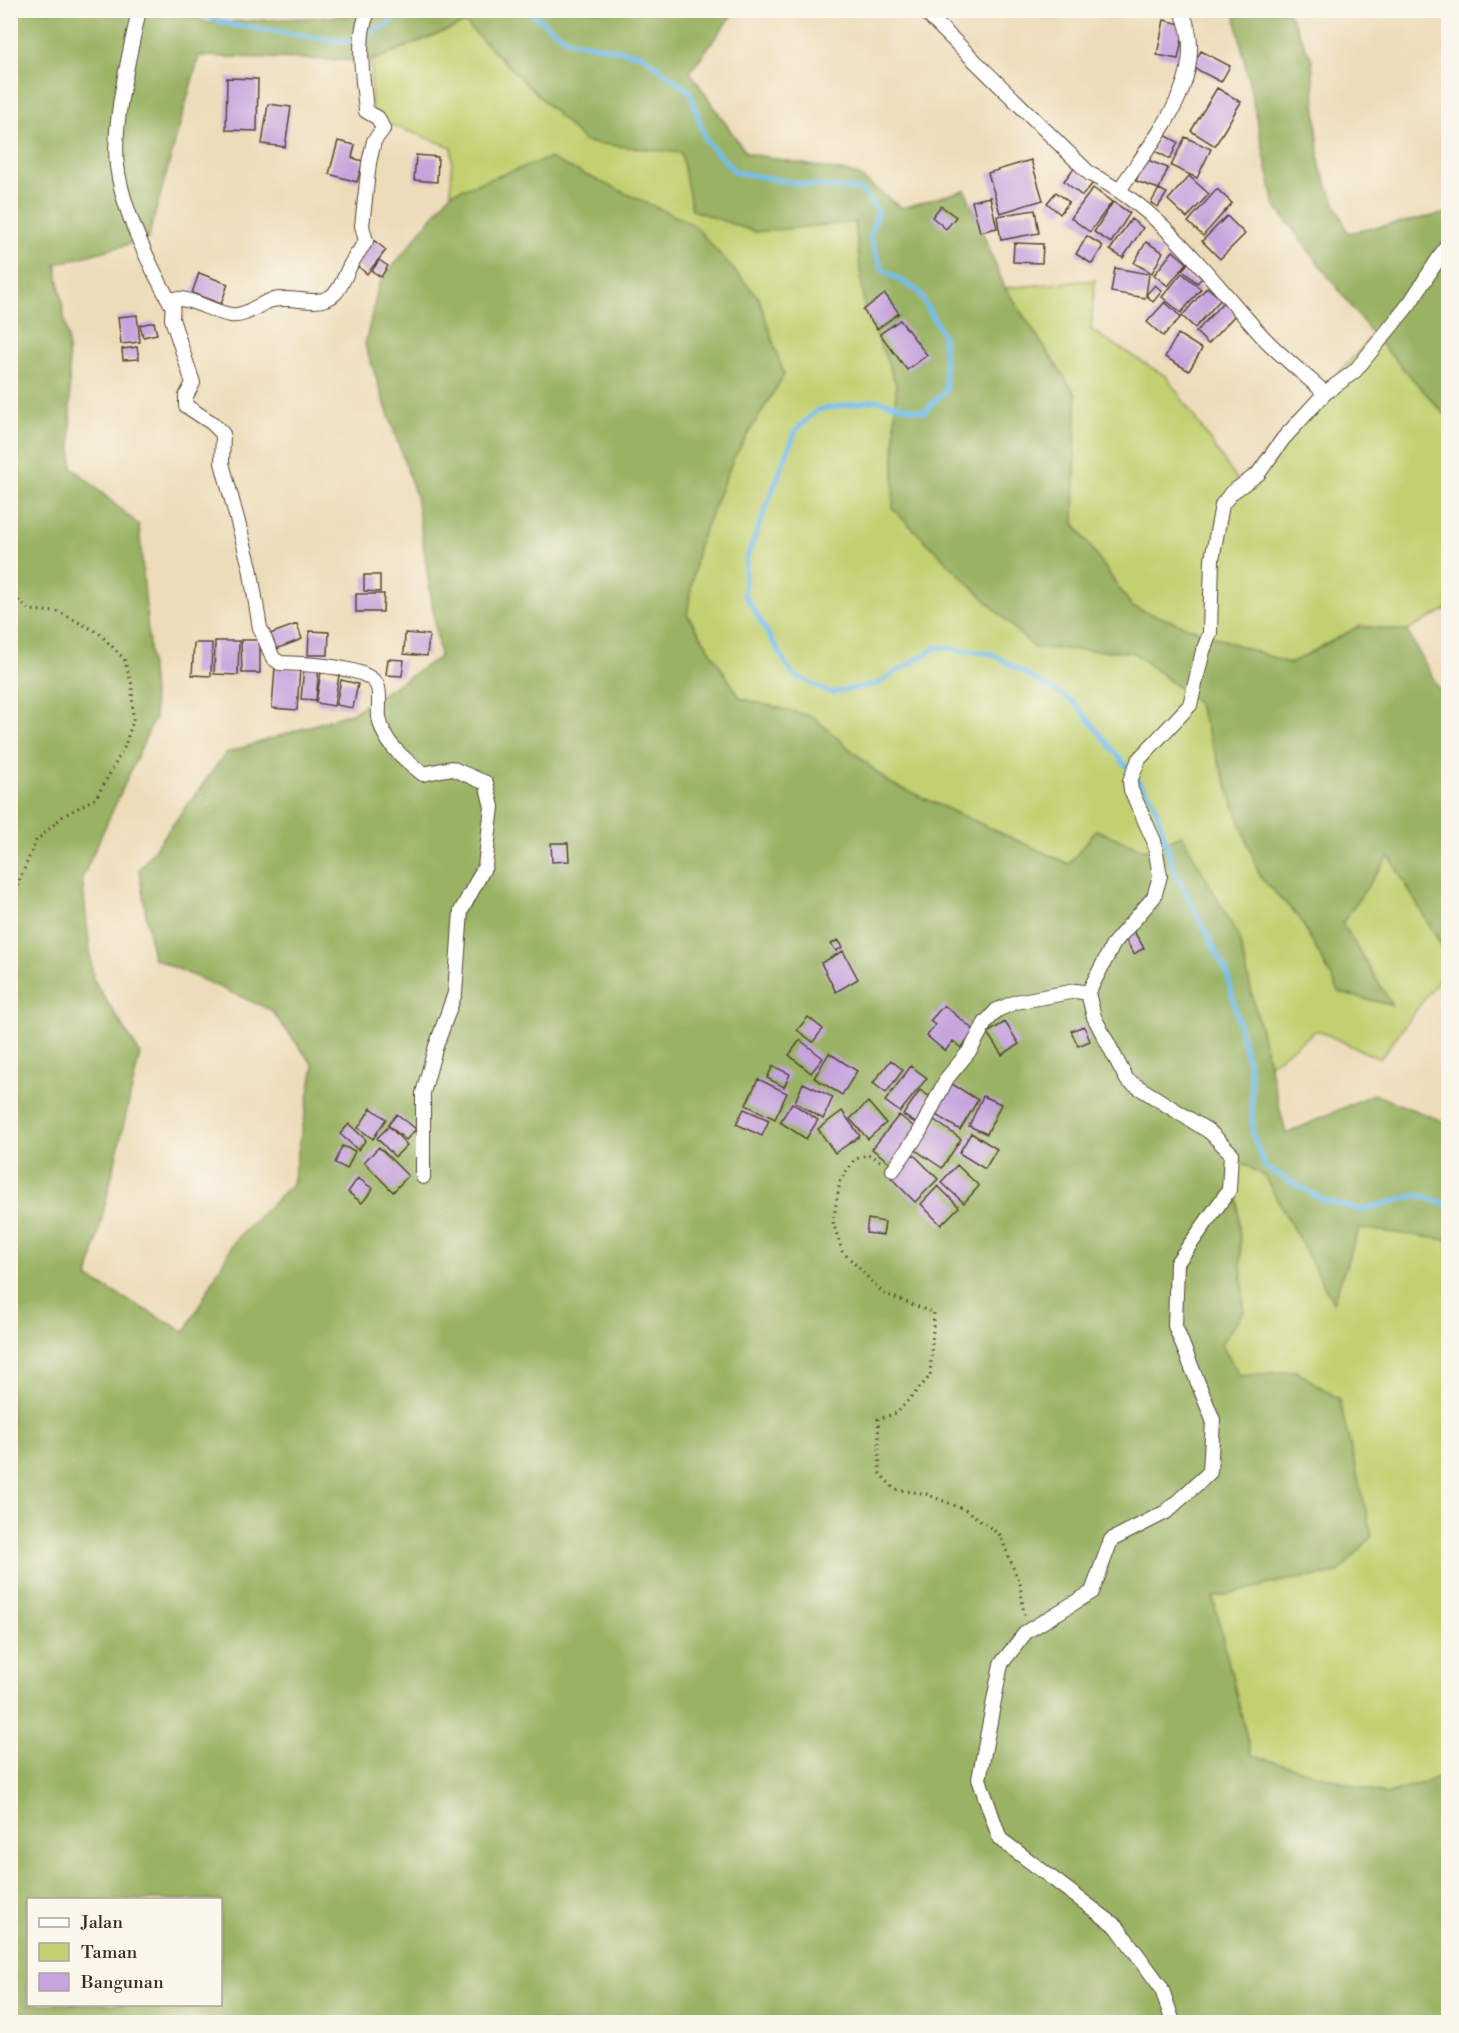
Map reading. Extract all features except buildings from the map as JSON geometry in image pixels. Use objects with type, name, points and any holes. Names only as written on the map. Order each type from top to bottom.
[{"type":"street","points":[[923,10],[1090,174],[1120,189],[1170,231],[1265,339],[1324,393]]},
{"type":"street","points":[[1120,189],[1181,93],[1192,51],[1181,10]]},
{"type":"street","points":[[138,13],[119,114],[117,166],[131,217],[148,259],[171,304],[172,319],[192,382],[186,396],[186,406],[212,423],[223,434],[222,463],[250,567],[260,628],[273,658],[280,663],[333,665],[371,678],[377,685],[380,720],[395,752],[423,774],[451,768],[486,783],[492,807],[485,866],[460,911],[455,993],[435,1049],[423,1094],[423,1177]]},
{"type":"street","points":[[171,304],[174,299],[182,298],[214,312],[234,316],[244,314],[273,300],[318,301],[329,298],[339,291],[350,266],[366,241],[362,226],[369,163],[374,141],[383,129],[378,118],[366,111],[362,42],[368,14]]},
{"type":"street","points":[[1173,2022],[1161,1987],[1117,1927],[1000,1839],[979,1779],[1001,1664],[1026,1632],[1092,1592],[1111,1540],[1166,1512],[1210,1472],[1213,1420],[1175,1326],[1177,1263],[1229,1190],[1231,1153],[1210,1132],[1127,1080],[1094,1017],[1088,993],[1114,943],[1154,897],[1160,876],[1155,841],[1131,790],[1130,781],[1139,759],[1191,705],[1203,651],[1210,633],[1212,559],[1222,505],[1231,493],[1258,474],[1282,439],[1324,393],[1355,371],[1410,303],[1449,244]]},
{"type":"street","points":[[893,1170],[920,1133],[947,1078],[971,1049],[985,1023],[997,1010],[1016,1002],[1076,992],[1088,993]]},
{"type":"path","points":[[10,592],[29,610],[59,612],[99,633],[124,658],[132,685],[133,721],[124,748],[96,798],[63,816],[36,841],[10,903]]},
{"type":"path","points":[[893,1170],[868,1154],[854,1160],[840,1181],[833,1222],[842,1251],[883,1293],[934,1313],[930,1376],[897,1413],[878,1419],[880,1473],[894,1489],[926,1494],[966,1510],[1000,1535],[1020,1584],[1026,1632]]},
{"type":"green space","points":[[381,10],[735,11],[690,72],[746,153],[856,174],[902,208],[965,190],[1005,288],[1076,395],[1074,523],[1132,607],[1290,664],[1359,626],[1407,631],[1448,705],[1448,957],[1389,856],[1342,923],[1392,1005],[1340,993],[1299,917],[1260,877],[1197,702],[1133,652],[1034,648],[893,509],[896,384],[864,304],[855,222],[755,232],[692,210],[681,153],[585,142],[465,23],[371,61],[199,56],[148,239],[56,264],[68,340],[72,467],[139,525],[155,717],[82,878],[93,979],[140,1054],[88,1278],[185,1332],[235,1240],[292,1184],[314,1066],[271,1010],[153,958],[139,870],[226,753],[354,712],[440,657],[416,496],[365,345],[379,284],[451,193],[549,158],[693,224],[759,298],[784,375],[734,457],[698,546],[687,614],[740,698],[813,717],[888,782],[1069,864],[1096,830],[1145,850],[1182,835],[1238,936],[1286,1134],[1373,1094],[1448,1123],[1448,1240],[1359,1228],[1333,1302],[1265,1177],[1235,1158],[1244,1311],[1221,1344],[1240,1376],[1296,1371],[1339,1399],[1372,1536],[1338,1573],[1282,1581],[1213,1598],[1251,1755],[1386,1795],[1448,1775],[1448,2022],[11,2022],[11,11],[178,11],[208,23],[379,14]]},
{"type":"green space","points":[[1234,11],[1288,11],[1312,60],[1320,168],[1348,233],[1448,213],[1448,418],[1373,335],[1275,206]]},
{"type":"green space","points":[[465,22],[585,142],[681,153],[755,232],[855,222],[864,304],[896,384],[893,509],[1034,647],[1133,652],[1197,702],[1260,877],[1299,917],[1340,993],[1391,1005],[1342,923],[1389,855],[1448,957],[1448,967],[1380,1059],[1317,1030],[1269,1065],[1238,936],[1145,850],[1096,830],[1069,864],[888,782],[813,717],[740,698],[687,614],[698,546],[734,457],[784,375],[550,158],[451,193],[452,147],[372,118],[371,61]]},
{"type":"green space","points":[[1095,280],[1091,330],[1167,377],[1239,483],[1373,335],[1448,418],[1448,608],[1407,631],[1359,626],[1290,664],[1132,607],[1074,523],[1076,395],[1005,288]]},
{"type":"green space","points":[[1235,1157],[1265,1177],[1333,1301],[1359,1228],[1448,1240],[1448,1775],[1386,1795],[1251,1755],[1216,1612],[1213,1598],[1282,1581],[1338,1573],[1296,1371],[1240,1377],[1221,1344],[1244,1310]]},
{"type":"waterway","points":[[184,10],[233,25],[346,42],[387,25],[400,10]]},
{"type":"waterway","points":[[526,10],[567,40],[642,55],[690,92],[706,141],[735,172],[806,185],[861,190],[878,211],[870,238],[882,269],[918,291],[943,335],[946,390],[924,412],[877,400],[817,410],[796,430],[746,560],[744,594],[793,675],[831,693],[877,684],[937,647],[992,654],[1075,703],[1153,799],[1175,872],[1227,973],[1251,1076],[1253,1136],[1265,1167],[1323,1200],[1362,1210],[1417,1195],[1448,1204]]}]
